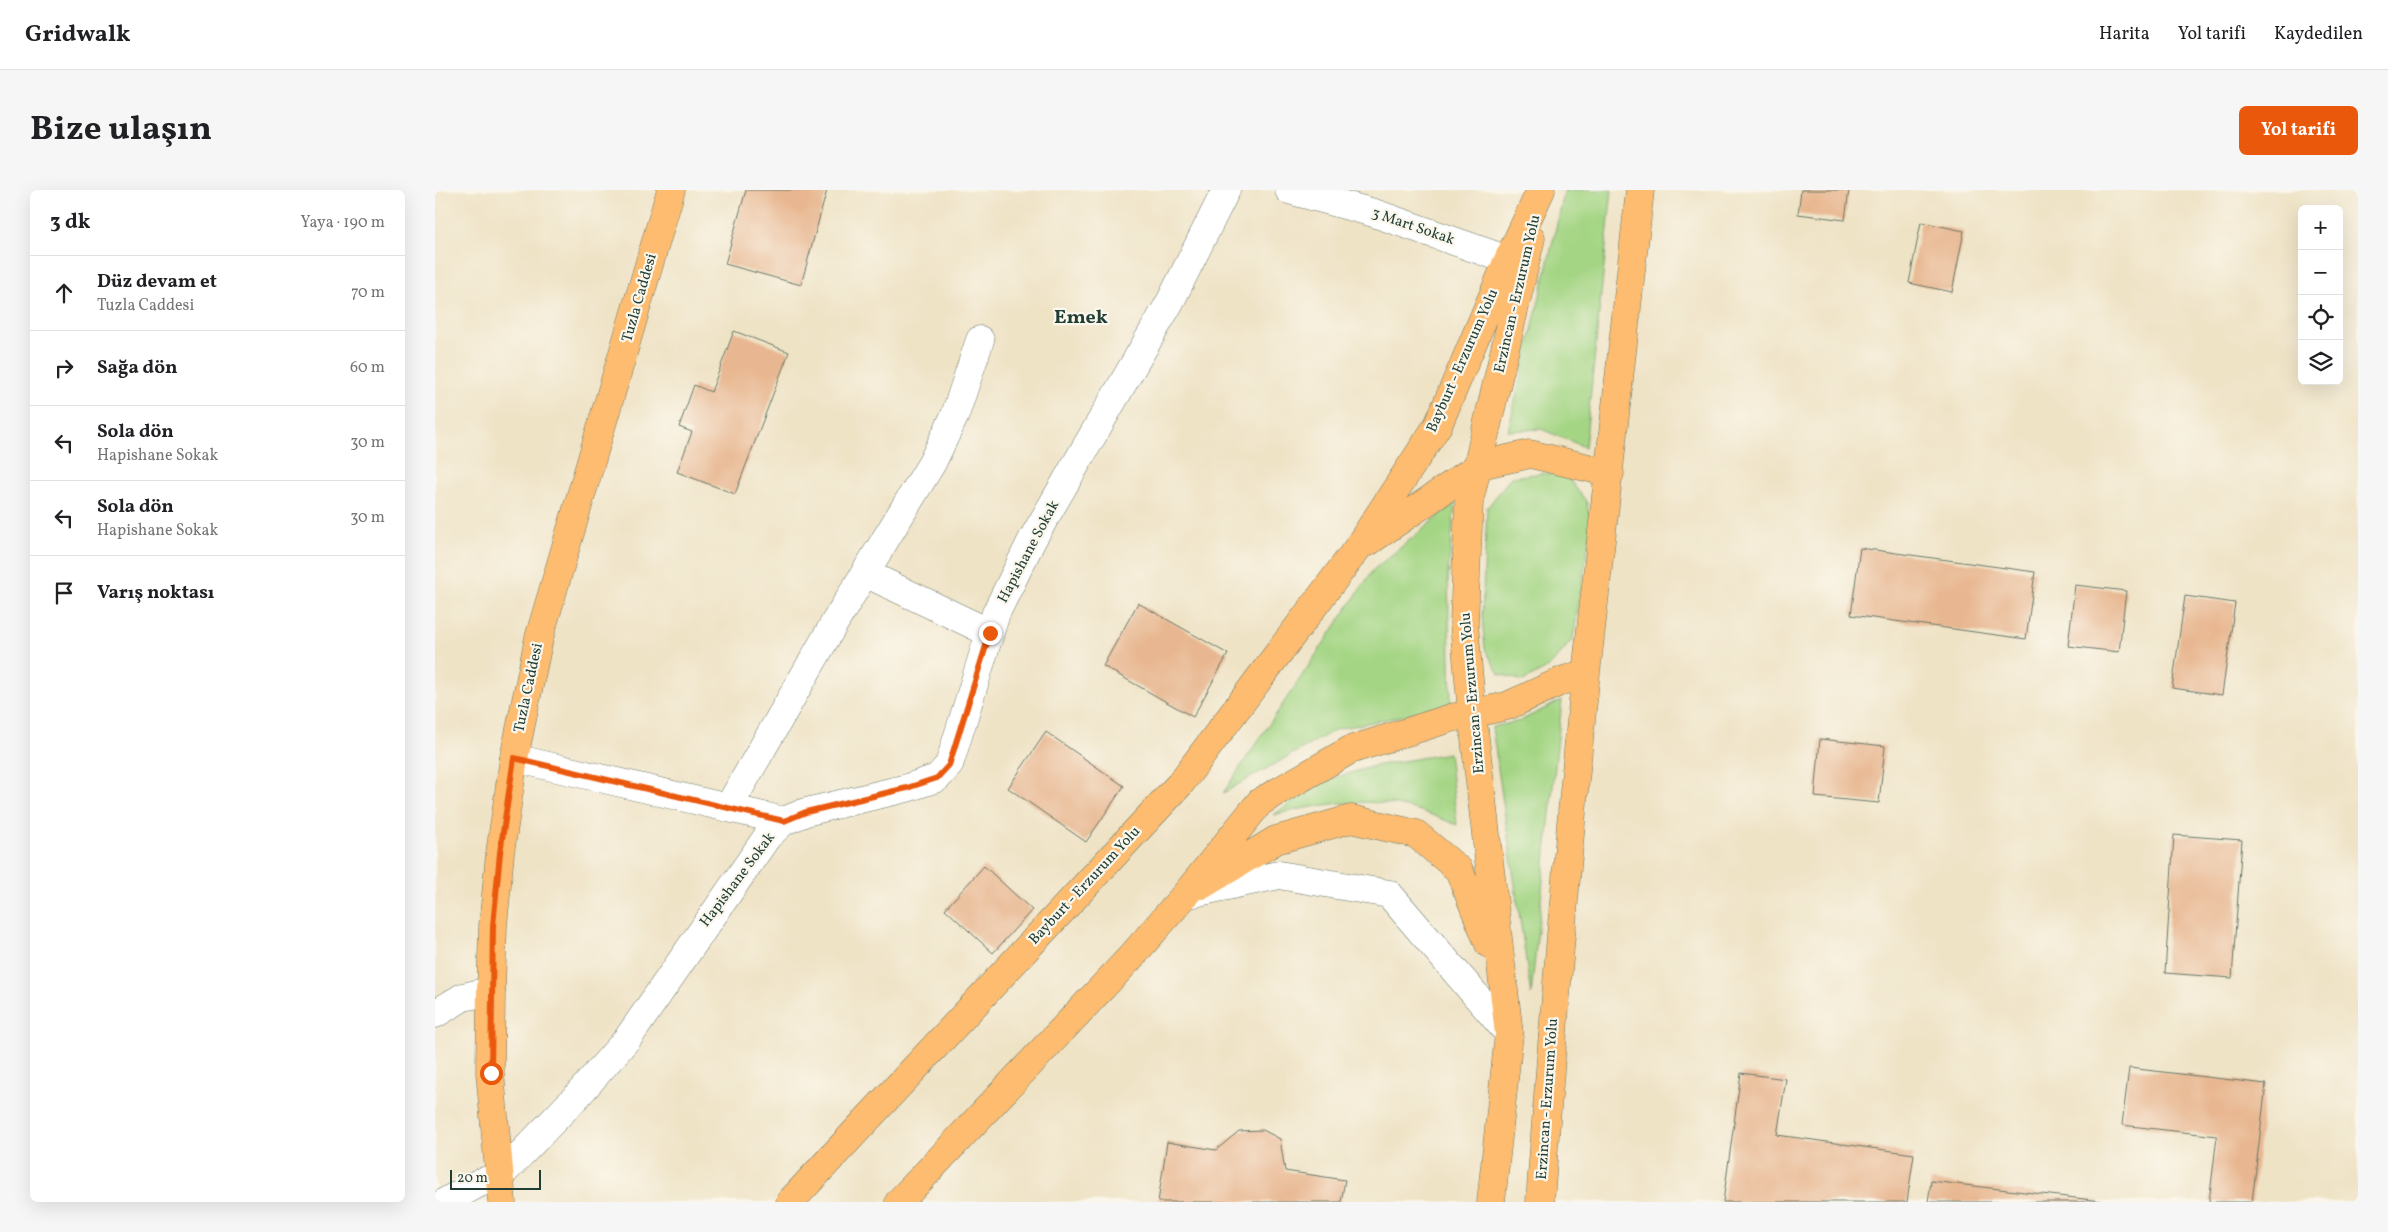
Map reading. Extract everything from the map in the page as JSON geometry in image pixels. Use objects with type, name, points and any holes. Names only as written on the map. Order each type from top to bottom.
[{"type":"main road","name":"Tuzla Caddesi","points":[[500,1190],[491,1073],[491,991],[496,898],[514,758],[539,638],[671,190]]},
{"type":"main road","name":"Bayburt - Erzurum Yolu","points":[[790,1202],[1180,784],[1356,550],[1438,425],[1508,260],[1542,190]]},
{"type":"main road","name":"Erzincan - Erzurum Yolu","points":[[1491,1202],[1509,1034],[1473,714],[1465,624],[1469,502],[1479,466],[1542,190]]},
{"type":"main road","name":"Erzincan - Erzurum Yolu","points":[[1540,1202],[1555,1004],[1586,673],[1610,473],[1640,190]]},
{"type":"main road","name":"Bayburt - Erzurum Yolu","points":[[1356,550],[1479,466],[1530,454],[1610,473]]},
{"type":"main road","points":[[899,1202],[1131,957],[1185,895],[1260,802],[1350,750],[1451,718],[1507,706],[1564,680],[1586,673]]},
{"type":"main road","points":[[1185,895],[1276,840],[1351,819],[1416,834],[1459,870],[1488,939],[1509,1034]]},
{"type":"street","name":"Hapishane Sokak","points":[[500,1190],[578,1095],[628,1038],[767,837],[784,821],[806,812],[907,788],[937,778],[949,765],[996,613],[1032,540],[1170,302],[1226,190]]},
{"type":"street","name":"3 Mart Sokak","points":[[1289,190],[1375,214],[1508,260]]},
{"type":"street","points":[[728,808],[865,573],[932,463],[955,415],[980,340]]},
{"type":"street","points":[[865,573],[990,633]]},
{"type":"street","points":[[514,758],[784,821]]},
{"type":"street","points":[[1185,895],[1279,875],[1389,894],[1509,1034]]},
{"type":"street","points":[[435,1014],[463,997],[491,991]]},
{"type":"street","points":[[445,1202],[479,1183],[500,1190]]},
{"type":"green space","points":[[1565,190],[1612,190],[1585,447],[1541,429],[1508,431]]},
{"type":"green space","points":[[1544,473],[1568,478],[1586,501],[1592,523],[1573,639],[1549,667],[1523,681],[1499,674],[1485,649],[1482,615],[1487,508],[1511,477]]},
{"type":"green space","points":[[1455,503],[1448,575],[1451,703],[1398,717],[1337,729],[1223,793],[1373,570]]},
{"type":"green space","points":[[1562,700],[1531,995],[1492,727],[1520,721]]},
{"type":"green space","points":[[1449,753],[1457,825],[1416,810],[1392,804],[1358,802],[1324,805],[1273,815],[1323,781],[1374,766]]},
{"type":"building","points":[[746,190],[827,190],[801,285],[725,264]]},
{"type":"building","points":[[1801,190],[1849,190],[1845,220],[1798,214]]},
{"type":"building","points":[[1921,222],[1964,231],[1952,292],[1909,283]]},
{"type":"building","points":[[734,331],[789,352],[735,494],[677,472],[692,432],[679,427],[694,385],[711,392]]},
{"type":"building","points":[[1860,548],[2035,572],[2026,639],[1851,615]]},
{"type":"building","points":[[2075,585],[2126,591],[2119,652],[2068,646]]},
{"type":"building","points":[[2185,596],[2235,603],[2222,695],[2172,688]]},
{"type":"building","points":[[1138,603],[1228,654],[1193,717],[1103,666]]},
{"type":"building","points":[[1046,732],[1124,786],[1086,842],[1008,788]]},
{"type":"building","points":[[1820,739],[1885,746],[1879,803],[1815,797]]},
{"type":"building","points":[[2174,835],[2242,840],[2232,978],[2165,973]]},
{"type":"building","points":[[984,866],[1032,910],[993,953],[945,909]]},
{"type":"building","points":[[2129,1068],[2266,1084],[2252,1202],[2209,1202],[2217,1136],[2122,1125]]},
{"type":"building","points":[[1741,1073],[1786,1079],[1777,1135],[1914,1154],[1907,1202],[1723,1202]]},
{"type":"building","points":[[1263,1130],[1280,1139],[1285,1171],[1345,1180],[1341,1202],[1158,1202],[1167,1142],[1216,1150],[1239,1131]]},
{"type":"building","points":[[1931,1181],[2101,1201],[2101,1202],[1928,1202]]},
{"type":"district","name":"Emek","points":[[1081,318]]},
{"type":"route","points":[[491,1073],[493,926],[500,853],[514,758],[784,821],[806,812],[907,788],[937,778],[949,765],[957,743],[966,705],[990,633]]}]
